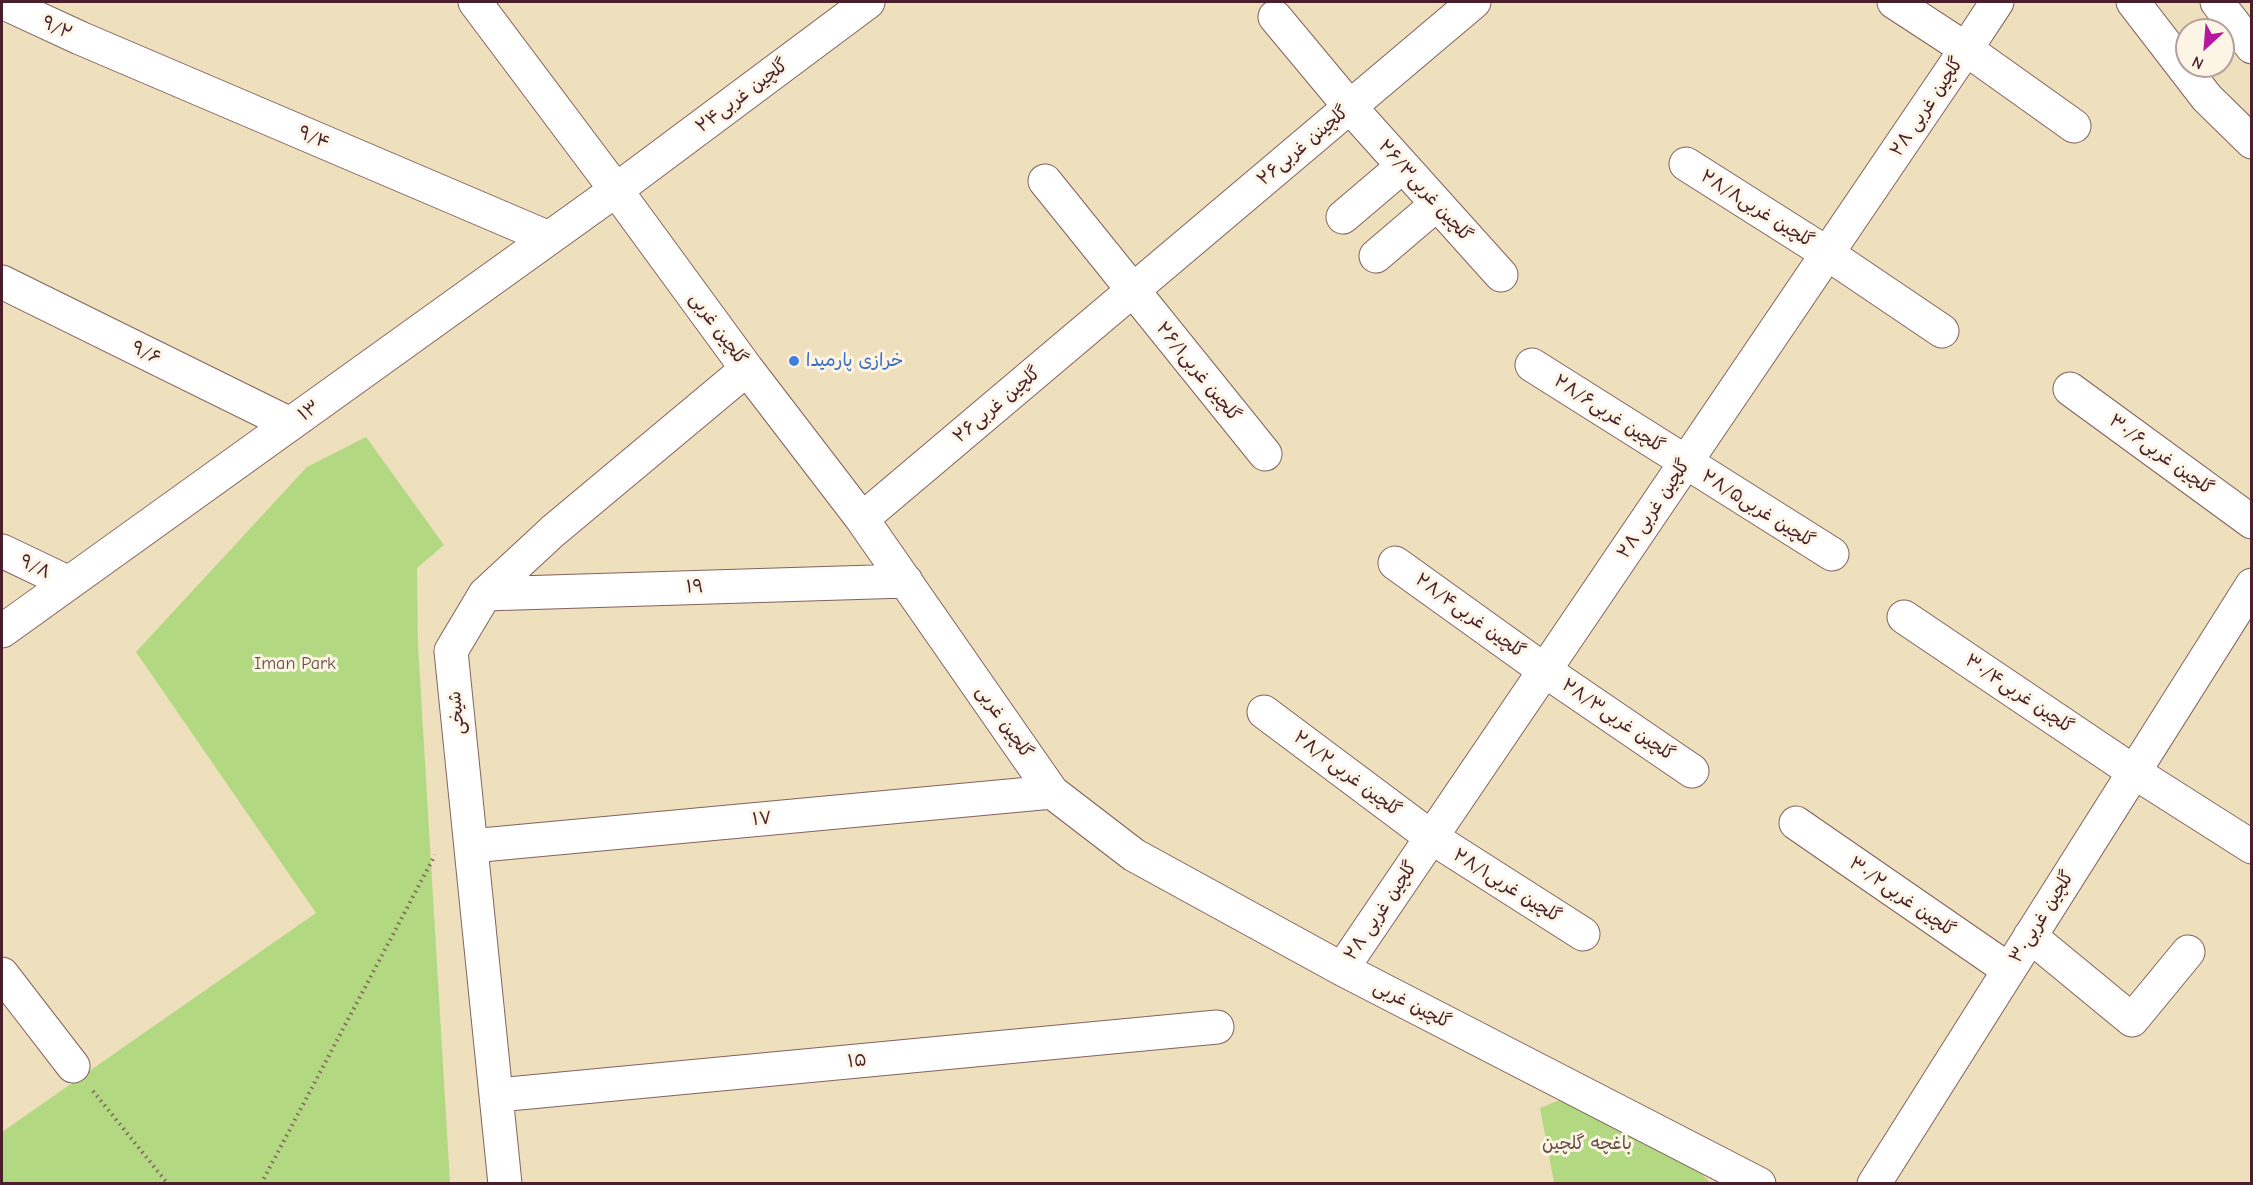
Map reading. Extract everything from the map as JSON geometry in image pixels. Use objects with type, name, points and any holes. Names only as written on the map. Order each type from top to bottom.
[{"type":"street","name":"۹/۲","points":[[2,2],[80,38]]},
{"type":"street","name":"گلچین غربی","points":[[475,2],[747,369],[862,519],[1052,792],[1134,855],[1342,969],[1759,1184]]},
{"type":"street","name":"گلچین غربی۲۴","points":[[616,190],[868,2]]},
{"type":"street","name":"گلچینن غربی۲۶","points":[[1132,291],[1474,2]]},
{"type":"street","points":[[1894,2],[1966,49],[2074,126]]},
{"type":"street","name":"گلچین غربی ۲۸","points":[[1342,969],[1997,2]]},
{"type":"street","points":[[2133,2],[2207,98],[2252,142]]},
{"type":"street","name":"گلچین غربی۲۶/۳","points":[[1275,17],[1350,107],[1501,276]]},
{"type":"street","name":"۹/۴","points":[[80,38],[549,238]]},
{"type":"street","name":"گلچین غربی۲۸/۸","points":[[1686,164],[1828,254],[1942,331]]},
{"type":"street","points":[[1343,217],[1403,166]]},
{"type":"street","name":"گلچین غربی۲۶/۱","points":[[1045,181],[1265,454]]},
{"type":"street","name":"۱۳","points":[[2,631],[616,190]]},
{"type":"street","points":[[1376,256],[1437,204]]},
{"type":"street","name":"۹/۶","points":[[2,282],[290,424]]},
{"type":"street","name":"گلچین غربی۲۶","points":[[862,519],[1132,291]]},
{"type":"street","name":"گلچین غربی۲۸/۶","points":[[1532,365],[1685,463]]},
{"type":"street","name":"شیخی","points":[[505,1184],[498,1095],[451,651],[485,594],[554,531],[747,369]]},
{"type":"street","name":"گلچین غربی۳۰/۶","points":[[2070,389],[2252,522]]},
{"type":"street","name":"گلچین غربی۲۸/۵","points":[[1685,463],[1832,554]]},
{"type":"street","name":"۹/۸","points":[[2,551],[69,583]]},
{"type":"street","name":"گلچین غربی۲۸/۴","points":[[1395,563],[1544,670]]},
{"type":"street","name":"۱۹","points":[[485,594],[906,581]]},
{"type":"street","name":"گلچین غربی۳۰","points":[[1874,1184],[2210,651],[2240,628],[2252,585]]},
{"type":"street","name":"گلچین غربی۳۰/۴","points":[[1904,617],[2134,772],[2252,847]]},
{"type":"street","name":"گلچین غربی۲۸/۳","points":[[1544,670],[1692,771]]},
{"type":"street","name":"گلچین غربی۲۸/۲","points":[[1264,712],[1431,837]]},
{"type":"street","name":"۱۷","points":[[471,846],[1052,792]]},
{"type":"street","name":"گلچین غربی۳۰/۲","points":[[1796,823],[2009,970]]},
{"type":"street","name":"گلچین غربی۲۸/۱","points":[[1431,837],[1583,934]]},
{"type":"street","points":[[2030,936],[2132,1020],[2188,952]]},
{"type":"street","points":[[2,974],[73,1066]]},
{"type":"street","name":"۱۵","points":[[498,1095],[1217,1027]]},
{"type":"path","points":[[261,1184],[438,850]]},
{"type":"path","points":[[73,1066],[168,1184]]},
{"type":"green space","name":"Iman Park","points":[[366,437],[444,545],[417,568],[418,645],[450,1183],[2,1183],[2,1132],[316,913],[136,652],[307,467]]},
{"type":"green space","name":"باغچه گلچین","points":[[1570,1096],[1677,1146],[1710,1183],[1554,1183],[1540,1108]]},
{"type":"place","name":"خرازی پارمیدا","points":[[794,361]]}]
